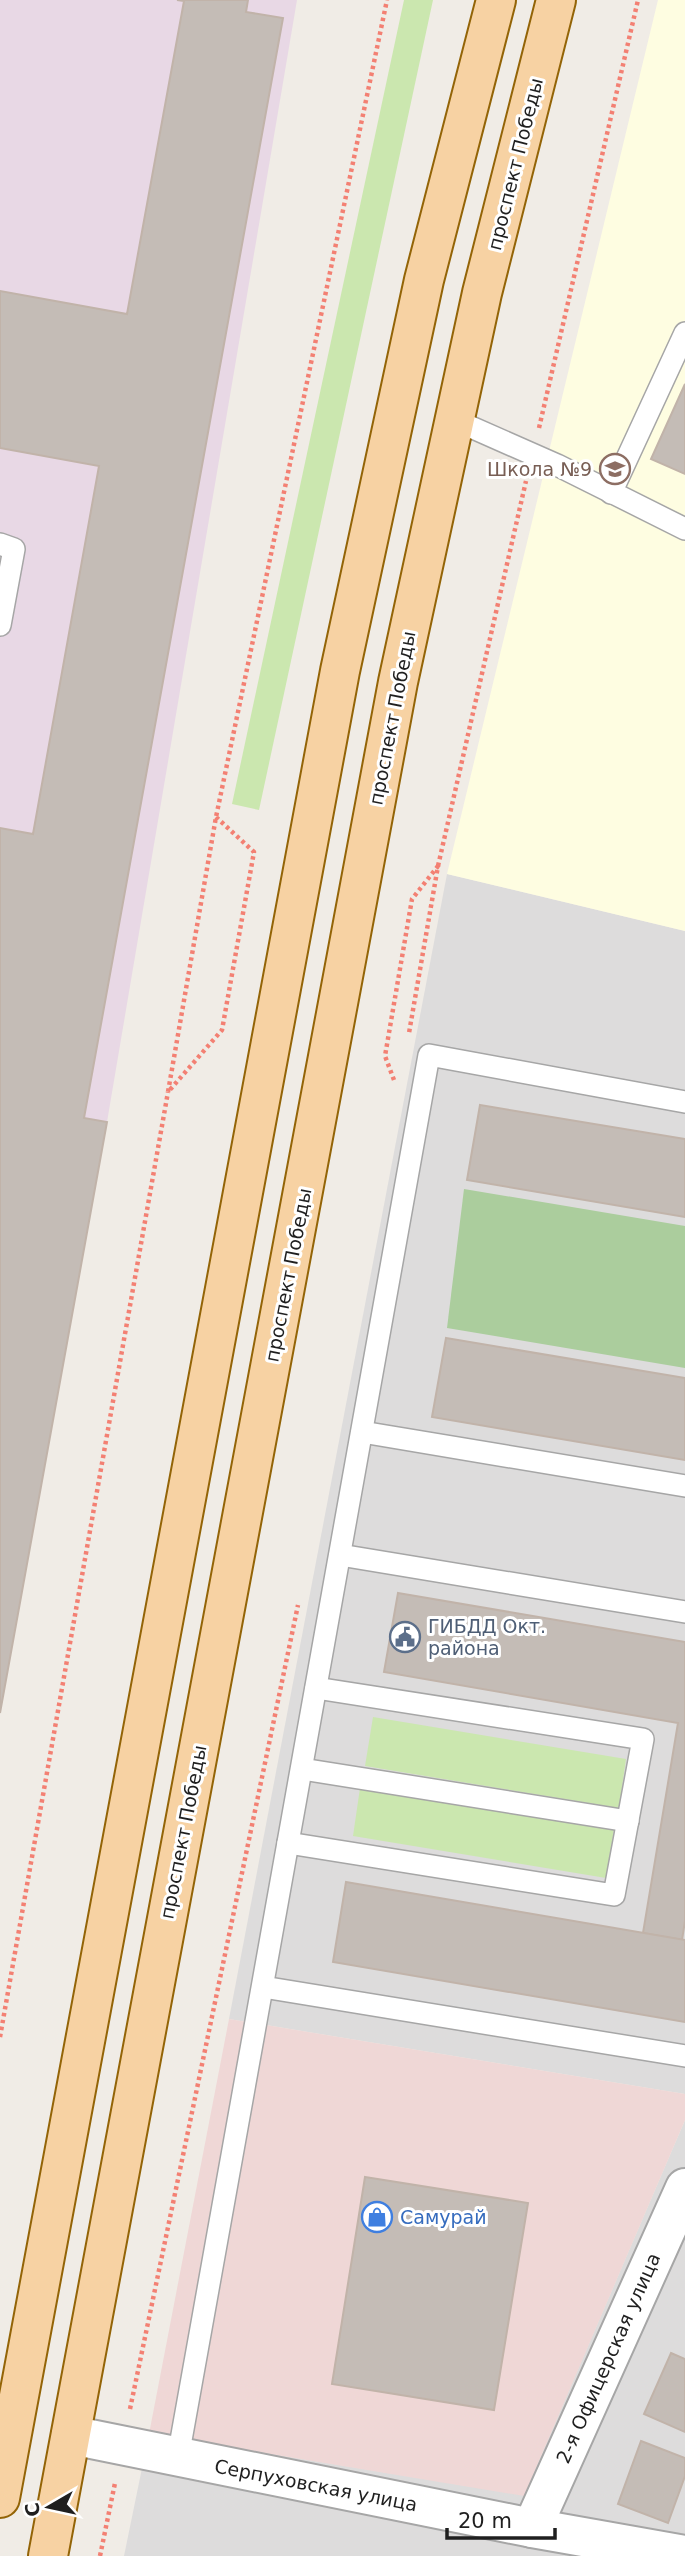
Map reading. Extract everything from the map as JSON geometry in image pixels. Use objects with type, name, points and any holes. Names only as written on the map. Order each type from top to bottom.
[{"type":"main road","points":[[0,2498],[340,671],[424,280],[496,0]]},
{"type":"main road","name":"проспект Победы","points":[[48,2556],[396,696],[482,293],[556,0]]},
{"type":"street","name":"2-я Офицерская улица","points":[[512,2536],[685,2188]]},
{"type":"street","name":"Серпуховская улица","points":[[71,2435],[178,2457],[512,2536],[685,2555]]},
{"type":"lane","points":[[611,493],[685,333]]},
{"type":"lane","points":[[454,420],[557,466],[685,529]]},
{"type":"lane","points":[[0,544],[14,549],[0,625]]},
{"type":"lane","points":[[178,2457],[429,1055],[685,1102]]},
{"type":"lane","points":[[362,1432],[685,1486]]},
{"type":"lane","points":[[340,1555],[685,1612]]},
{"type":"lane","points":[[288,1843],[614,1895],[643,1739],[316,1688]]},
{"type":"lane","points":[[302,1769],[628,1821]]},
{"type":"lane","points":[[263,1987],[685,2056]]},
{"type":"path","points":[[0,2037],[216,817],[387,0]]},
{"type":"path","points":[[168,1092],[222,1030],[252,865],[254,852],[216,817]]},
{"type":"path","points":[[394,1082],[385,1056],[412,899],[438,866],[408,1040]]},
{"type":"path","points":[[100,2556],[298,1604]]},
{"type":"shaded area","points":[[0,0],[297,0],[107,1122],[0,1713]]},
{"type":"shaded area","name":"Школа №9","points":[[658,0],[685,0],[685,931],[447,874]]},
{"type":"shaded area","points":[[447,874],[685,931],[685,2094],[229,2019]]},
{"type":"shaded area","points":[[229,2019],[685,2094],[685,2120],[524,2496],[149,2434]]},
{"type":"shaded area","points":[[685,2120],[685,2556],[124,2556],[149,2434],[524,2495]]},
{"type":"green space","points":[[404,0],[433,0],[259,810],[232,804]]},
{"type":"green space","points":[[464,1189],[685,1226],[685,1368],[447,1328]]},
{"type":"green space","points":[[373,1717],[626,1759],[619,1808],[365,1766]]},
{"type":"green space","points":[[360,1788],[614,1829],[606,1878],[353,1836]]},
{"type":"building","points":[[177,0],[248,0],[246,12],[283,18],[84,1118],[107,1122],[0,1713],[0,828],[33,834],[99,466],[0,448],[0,291],[127,314],[184,1]]},
{"type":"building","points":[[685,384],[685,474],[651,459]]},
{"type":"building","points":[[480,1105],[685,1139],[685,1217],[467,1180]]},
{"type":"building","points":[[446,1338],[685,1378],[685,1460],[432,1417]]},
{"type":"building","points":[[398,1593],[685,1642],[685,1921],[682,1940],[643,1933],[678,1723],[384,1672]]},
{"type":"building","points":[[346,1882],[685,1940],[685,2022],[333,1962]]},
{"type":"building","points":[[365,2177],[528,2203],[494,2410],[332,2384]]},
{"type":"building","points":[[671,2353],[685,2359],[685,2432],[644,2414]]},
{"type":"building","points":[[641,2441],[685,2458],[685,2476],[668,2523],[618,2504]]},
{"type":"place","name":"Школа №9","points":[[615,469]]},
{"type":"place","name":"ГИБДД Окт. района","points":[[405,1637]]},
{"type":"place","name":"Самурай","points":[[377,2217]]}]
